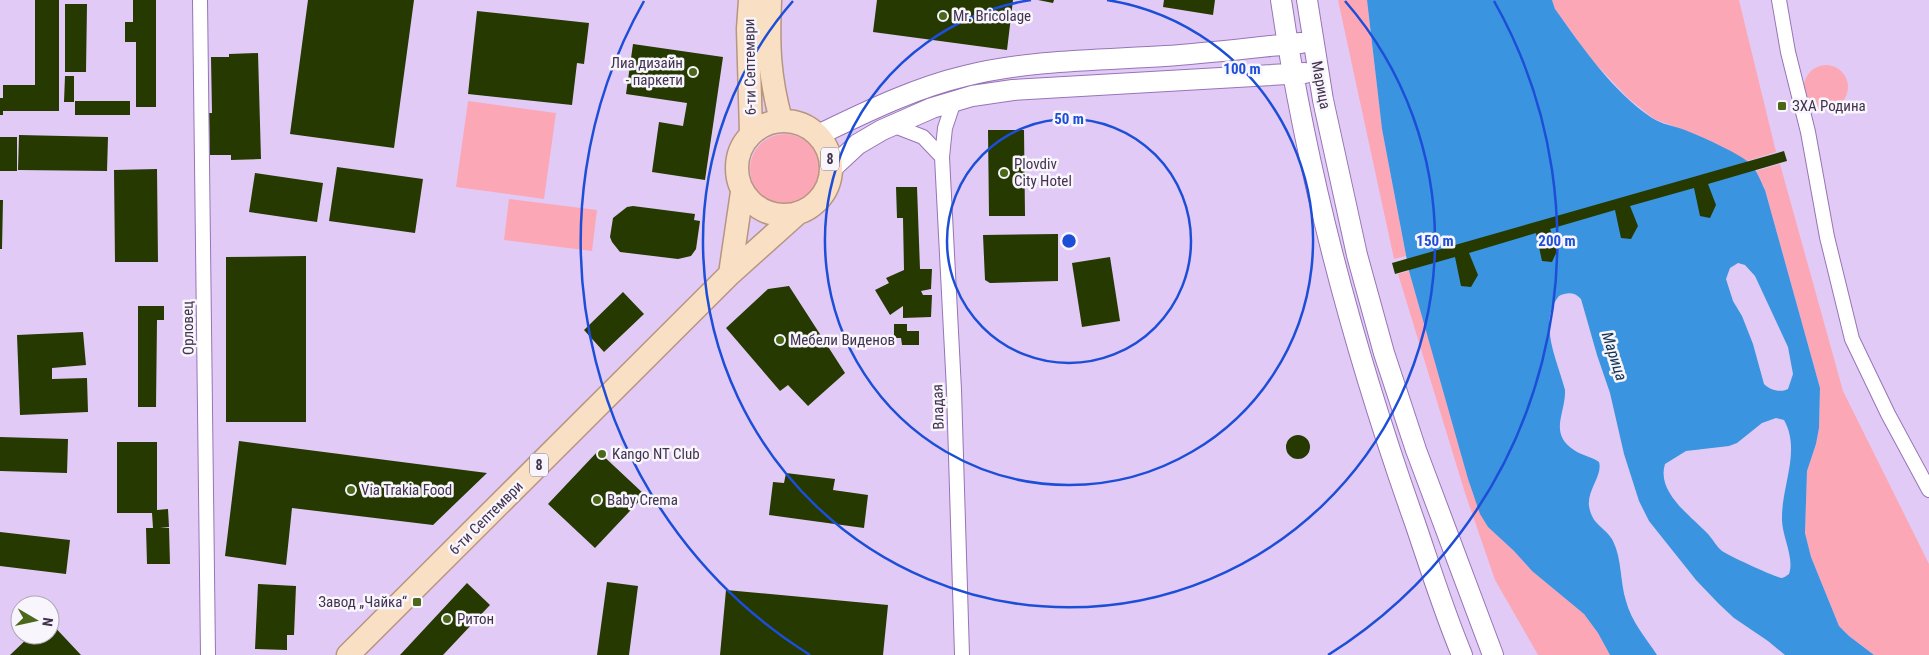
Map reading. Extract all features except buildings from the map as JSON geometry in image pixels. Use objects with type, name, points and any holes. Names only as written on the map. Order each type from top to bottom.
[{"type":"main road","name":"6-ти Септември","points":[[750,0],[748,29],[751,133]]},
{"type":"main road","name":"6-ти Септември","points":[[770,0],[768,31],[769,68],[781,120]]},
{"type":"main road","points":[[781,120],[765,124],[751,133],[744,141],[737,161],[738,182],[742,192],[749,200],[766,212],[787,215],[798,213]]},
{"type":"main road","name":"8","points":[[781,120],[801,123],[818,135],[828,150],[831,169],[826,188],[822,196],[807,209],[798,213]]},
{"type":"main road","points":[[730,274],[742,192]]},
{"type":"main road","name":"6-ти Септември","points":[[348,655],[730,274],[798,213]]},
{"type":"street","name":"Орловец","points":[[200,0],[208,655]]},
{"type":"street","name":"Марица","points":[[1281,0],[1292,74],[1334,261],[1361,360],[1395,468],[1462,655]]},
{"type":"street","name":"Марица","points":[[1307,0],[1317,72],[1357,255],[1384,353],[1416,450],[1492,655]]},
{"type":"street","points":[[1779,0],[1788,52],[1808,132],[1827,237],[1852,339],[1888,414],[1929,490]]},
{"type":"street","points":[[818,135],[873,109],[931,85],[967,75],[1069,62],[1176,55],[1313,42]]},
{"type":"street","points":[[831,169],[858,144],[892,125],[932,108],[972,96],[1013,90],[1317,72]]},
{"type":"street","name":"Владая","points":[[954,101],[945,128],[942,157],[954,390],[962,655]]},
{"type":"street","points":[[892,125],[923,137],[942,157]]},
{"type":"shaded area","points":[[1338,0],[1367,0],[1382,129],[1406,256],[1394,259]]},
{"type":"shaded area","points":[[1552,0],[1739,0],[1776,152],[1747,161],[1687,131],[1654,119],[1628,98],[1592,60],[1555,9]]},
{"type":"shaded area","points":[[1826,65],[1838,69],[1844,75],[1848,87],[1844,99],[1838,105],[1826,109],[1814,105],[1808,99],[1804,87],[1808,75],[1814,69]]},
{"type":"shaded area","points":[[468,101],[556,113],[544,199],[456,187]]},
{"type":"shaded area","points":[[785,134],[804,140],[814,150],[820,169],[814,188],[804,198],[785,204],[766,198],[756,188],[750,169],[756,150],[766,140]]},
{"type":"shaded area","points":[[1780,164],[1843,391],[1929,564],[1929,655],[1874,655],[1849,636],[1839,626],[1811,557],[1805,533],[1807,471],[1819,428],[1820,388],[1765,190],[1756,171]]},
{"type":"shaded area","points":[[509,199],[597,210],[592,251],[504,240]]},
{"type":"shaded area","points":[[1409,271],[1468,479],[1488,527],[1532,571],[1584,614],[1598,633],[1610,655],[1538,655],[1495,580],[1465,493],[1398,274]]},
{"type":"water","points":[[1367,0],[1552,0],[1555,9],[1599,68],[1637,107],[1656,120],[1685,130],[1734,153],[1753,167],[1765,190],[1820,388],[1819,428],[1807,471],[1805,533],[1811,557],[1839,626],[1874,655],[1785,655],[1734,618],[1696,580],[1649,521],[1639,501],[1624,454],[1610,393],[1581,299],[1574,294],[1568,293],[1559,296],[1553,306],[1550,318],[1551,342],[1565,390],[1560,430],[1566,443],[1574,450],[1599,462],[1599,472],[1589,500],[1591,513],[1596,522],[1607,532],[1613,541],[1618,555],[1628,608],[1657,655],[1610,655],[1598,633],[1584,614],[1532,571],[1488,527],[1480,514],[1468,479],[1409,271],[1382,129]],"holes":[[[1738,263],[1745,265],[1755,276],[1788,347],[1793,374],[1788,389],[1782,391],[1775,390],[1764,384],[1753,344],[1742,316],[1733,301],[1726,279],[1730,268]],[[1776,418],[1784,420],[1789,431],[1791,443],[1782,517],[1790,567],[1789,574],[1782,578],[1722,551],[1670,494],[1664,474],[1665,464],[1686,451],[1729,446],[1737,443],[1762,423]]]},
{"type":"place","name":"Mr. Bricolage","points":[[943,16]]},
{"type":"place","name":"Лиа дизайн - паркети","points":[[693,72]]},
{"type":"place","name":"ЗХА Родина","points":[[1782,106]]},
{"type":"place","name":"Plovdiv City Hotel","points":[[1004,173]]},
{"type":"place","name":"Мебели Виденов","points":[[780,340]]},
{"type":"place","name":"Kango NT Club","points":[[602,454]]},
{"type":"place","name":"Via Trakia Food","points":[[351,490]]},
{"type":"place","name":"Baby Crema","points":[[597,500]]},
{"type":"place","name":"Завод „Чайка“","points":[[417,602]]},
{"type":"place","name":"Ритон","points":[[447,619]]}]
